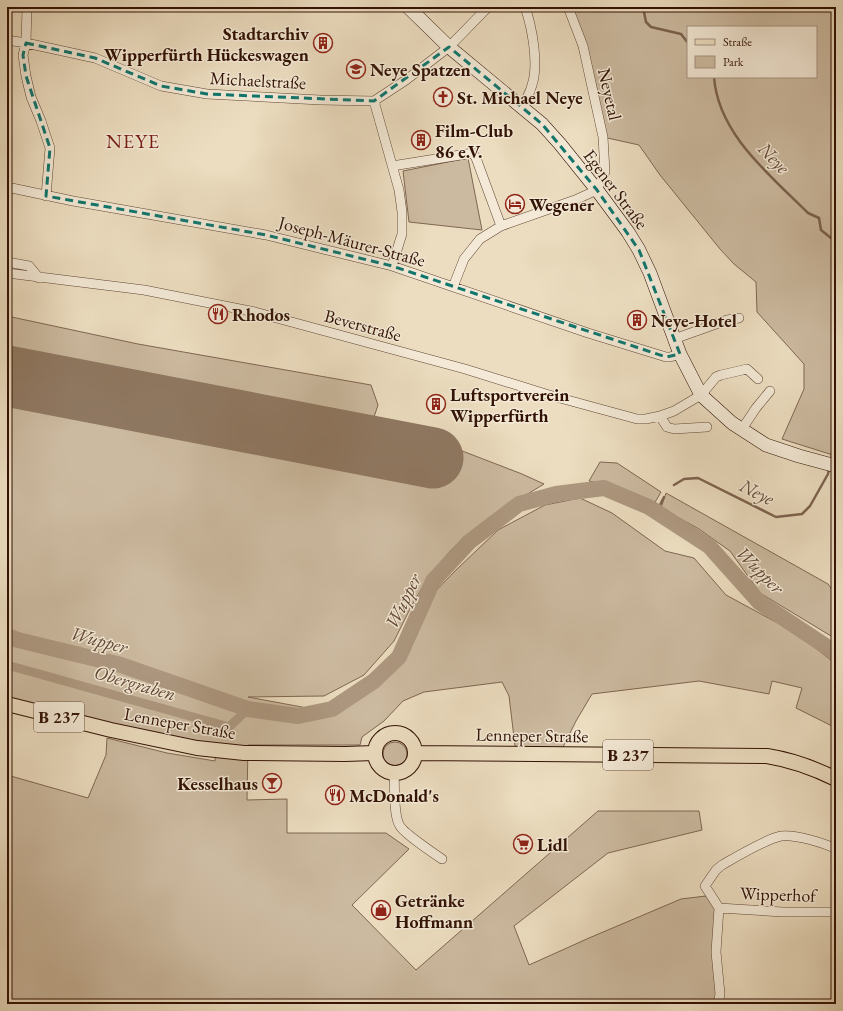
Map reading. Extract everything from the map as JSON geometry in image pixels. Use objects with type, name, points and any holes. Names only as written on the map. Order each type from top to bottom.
[{"type":"main road","name":"Lenneper Straße","points":[[7,704],[111,730],[197,748],[244,753],[374,753]]},
{"type":"main road","points":[[394,733],[400,734],[411,741],[415,753],[414,759],[406,770],[394,773],[382,769],[375,759],[374,753],[380,739],[394,733]]},
{"type":"main road","name":"Lenneper Straße","points":[[415,753],[767,756],[800,763],[836,779]]},
{"type":"street","points":[[27,7],[26,43],[24,55],[26,76],[31,97],[50,148],[46,196]]},
{"type":"street","name":"Egener Straße","points":[[408,7],[449,47],[542,124],[597,190],[628,232],[639,250],[650,273],[680,354],[702,395],[732,423],[766,445],[836,466]]},
{"type":"street","points":[[392,266],[402,234],[402,212],[399,190],[374,101],[406,80],[449,47],[488,7]]},
{"type":"street","points":[[521,107],[529,95],[533,84],[535,70],[531,24],[525,7]]},
{"type":"street","name":"Neyetal","points":[[568,7],[583,46],[603,137],[605,172],[597,190]]},
{"type":"street","name":"Michaelstraße","points":[[7,40],[95,58],[161,86],[207,94],[374,101]]},
{"type":"street","points":[[392,166],[473,153],[501,226]]},
{"type":"street","name":"Joseph-Mäurer-Straße","points":[[7,187],[46,196],[266,235],[392,266],[581,331],[666,357],[680,354]]},
{"type":"street","points":[[453,287],[464,259],[480,239],[501,226],[575,200],[597,190]]},
{"type":"street","points":[[7,262],[29,266],[39,278]]},
{"type":"street","name":"Beverstraße","points":[[7,273],[144,290],[255,312],[465,369],[549,395],[636,419],[660,416],[674,411],[702,395]]},
{"type":"street","points":[[674,338],[727,320],[739,318]]},
{"type":"street","points":[[702,395],[716,377],[721,375],[747,369],[758,379]]},
{"type":"street","points":[[742,429],[770,391]]},
{"type":"street","points":[[660,416],[667,427],[674,429],[708,427]]},
{"type":"street","points":[[394,773],[396,815],[399,826],[406,833],[442,859]]},
{"type":"street","name":"Wipperhof","points":[[718,1004],[720,994],[716,952],[719,908],[705,886],[716,870],[766,842],[782,836],[798,837],[826,844],[836,849]]},
{"type":"street","name":"Wipperhof","points":[[719,908],[783,912],[836,912]]},
{"type":"highlighted area","points":[[26,43],[95,58],[161,86],[207,94],[374,101],[449,47],[542,124],[597,190],[639,250],[680,354],[666,357],[392,266],[266,235],[46,196],[50,148],[26,76],[23,55]]},
{"type":"green space","points":[[568,7],[836,7],[836,456],[782,439],[804,389],[804,364],[757,312],[756,282],[734,264],[720,249],[660,175],[639,145],[603,137]]},
{"type":"green space","points":[[468,158],[482,230],[409,222],[403,171]]},
{"type":"green space","points":[[7,316],[138,344],[371,385],[378,405],[374,417],[522,474],[544,484],[493,515],[451,550],[429,576],[412,605],[394,641],[364,675],[324,696],[248,697],[334,713],[380,677],[403,650],[419,608],[498,530],[545,505],[580,498],[612,513],[665,551],[694,558],[726,595],[796,633],[836,664],[836,728],[796,708],[802,688],[772,681],[769,694],[699,681],[592,694],[576,721],[559,755],[516,754],[509,696],[502,682],[424,692],[403,701],[384,721],[362,737],[360,745],[248,745],[247,800],[287,799],[287,833],[386,833],[409,849],[352,905],[416,970],[598,811],[699,811],[702,830],[608,853],[514,926],[529,965],[681,899],[706,896],[716,909],[716,996],[714,1004],[7,1004],[7,775],[88,798],[106,755],[107,738],[167,753],[215,761],[216,745],[110,724],[7,698]]},
{"type":"green space","points":[[600,462],[617,463],[661,492],[654,504],[620,488],[589,481]]},
{"type":"green space","points":[[666,493],[828,584],[836,595],[836,639],[760,593],[730,551],[699,529],[661,508]]},
{"type":"green space","points":[[395,742],[403,746],[407,754],[403,762],[395,766],[387,762],[383,754],[387,746]]},
{"type":"waterway","name":"Neye","points":[[643,7],[646,22],[651,27],[681,34],[687,42]]},
{"type":"waterway","name":"Neye","points":[[714,78],[718,98],[725,117],[735,135],[748,152],[778,184],[808,213],[819,218],[821,230],[836,242]]},
{"type":"waterway","name":"Neye","points":[[831,460],[834,426],[836,421]]},
{"type":"waterway","name":"Neye","points":[[674,485],[684,479],[698,478],[776,517],[802,514],[810,506],[828,474],[829,468]]},
{"type":"waterway","name":"Wupper","points":[[7,636],[121,665],[248,709],[298,716],[332,709],[374,681],[399,657],[433,581],[469,542],[519,504],[556,494],[604,488],[649,507],[709,546],[759,602],[836,653]]},
{"type":"waterway","name":"Neye","points":[[656,513],[664,497]]},
{"type":"waterway","name":"Obergraben","points":[[7,665],[229,727],[248,709]]},
{"type":"runway","points":[[7,376],[433,458]]},
{"type":"place","name":"Stadtarchiv Wipperfürth Hückeswagen","points":[[323,43]]},
{"type":"place","name":"Neye Spatzen","points":[[356,69]]},
{"type":"place","name":"St. Michael Neye","points":[[443,97]]},
{"type":"place","name":"Film-Club 86 e.V.","points":[[421,140]]},
{"type":"place","name":"Wegener","points":[[515,204]]},
{"type":"place","name":"Rhodos","points":[[218,314]]},
{"type":"place","name":"Neye-Hotel","points":[[637,320]]},
{"type":"place","name":"Luftsportverein Wipperfürth","points":[[436,404]]},
{"type":"place","name":"Kesselhaus","points":[[272,783]]},
{"type":"place","name":"McDonald's","points":[[335,795]]},
{"type":"place","name":"Lidl","points":[[523,844]]},
{"type":"place","name":"Getränke Hoffmann","points":[[381,910]]},
{"type":"district","name":"NEYE","points":[[133,141]]}]
